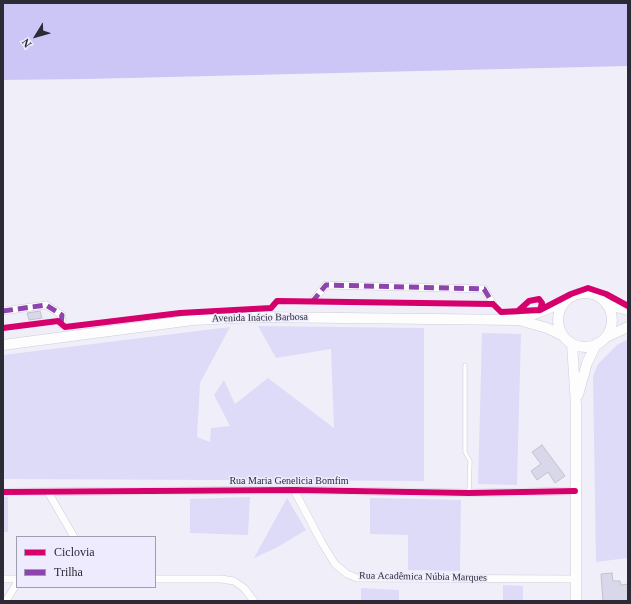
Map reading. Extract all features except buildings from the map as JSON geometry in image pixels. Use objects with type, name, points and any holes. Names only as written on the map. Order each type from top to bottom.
[{"type":"main road","points":[[606,337],[610,331],[612,318],[607,305],[596,295],[582,292],[569,297],[564,302],[558,314],[559,329],[562,335],[572,344],[584,347],[596,344],[606,337],[628,327]]},
{"type":"main road","name":"Avenida Inácio Barbosa","points":[[519,320],[564,302]]},
{"type":"main road","points":[[607,305],[628,310]]},
{"type":"main road","name":"Avenida Inácio Barbosa","points":[[3,345],[124,328],[201,320],[311,317],[519,320],[548,328],[562,335]]},
{"type":"main road","points":[[572,344],[576,405],[576,601]]},
{"type":"main road","points":[[576,405],[587,363],[596,344]]},
{"type":"street","points":[[312,302],[326,285],[484,289],[493,304]]},
{"type":"street","points":[[3,311],[46,305],[62,315],[61,324]]},
{"type":"street","name":"Rua Maria Genelicia Bomfim","points":[[3,492],[294,490],[469,493],[575,492]]},
{"type":"street","name":"Rua Acadêmica Núbia Marques","points":[[294,490],[335,564],[347,574],[357,578],[575,579]]},
{"type":"street","points":[[48,492],[73,536]]},
{"type":"street","points":[[3,579],[16,579]]},
{"type":"street","points":[[156,579],[221,579],[234,581],[244,588],[254,601]]},
{"type":"street","points":[[6,601],[16,585]]},
{"type":"lane","points":[[465,364],[465,452],[470,461],[469,493]]},
{"type":"shaded area","points":[[3,3],[628,3],[628,66],[3,80]]},
{"type":"shaded area","points":[[258,326],[424,328],[424,481],[3,479],[3,355],[230,327],[200,383],[197,437],[210,442],[211,428],[230,426],[214,395],[224,380],[235,404],[268,378],[334,428],[331,349],[276,358]]},
{"type":"shaded area","points":[[482,333],[521,334],[517,485],[478,484]]},
{"type":"shaded area","points":[[628,339],[628,558],[596,562],[593,376],[598,364],[617,345]]},
{"type":"shaded area","points":[[3,496],[8,497],[8,532],[3,532]]},
{"type":"shaded area","points":[[250,497],[248,535],[190,533],[190,499]]},
{"type":"shaded area","points":[[287,498],[306,530],[276,548],[254,558]]},
{"type":"shaded area","points":[[370,498],[461,500],[460,571],[408,570],[408,535],[370,534]]},
{"type":"shaded area","points":[[503,585],[523,586],[523,601],[503,601]]},
{"type":"shaded area","points":[[361,588],[399,590],[399,601],[361,601]]},
{"type":"marked path","points":[[312,302],[326,285],[484,289],[493,304]]},
{"type":"marked path","points":[[3,311],[46,305],[62,315],[61,324]]},
{"type":"cycle path","points":[[540,310],[571,294],[588,288],[606,294],[628,306]]},
{"type":"cycle path","points":[[3,328],[58,321],[65,327],[180,313],[271,308],[277,301],[493,304],[501,312],[540,310],[542,303],[539,299],[529,301],[518,311]]},
{"type":"cycle path","points":[[3,492],[294,490],[469,493],[575,491]]}]
